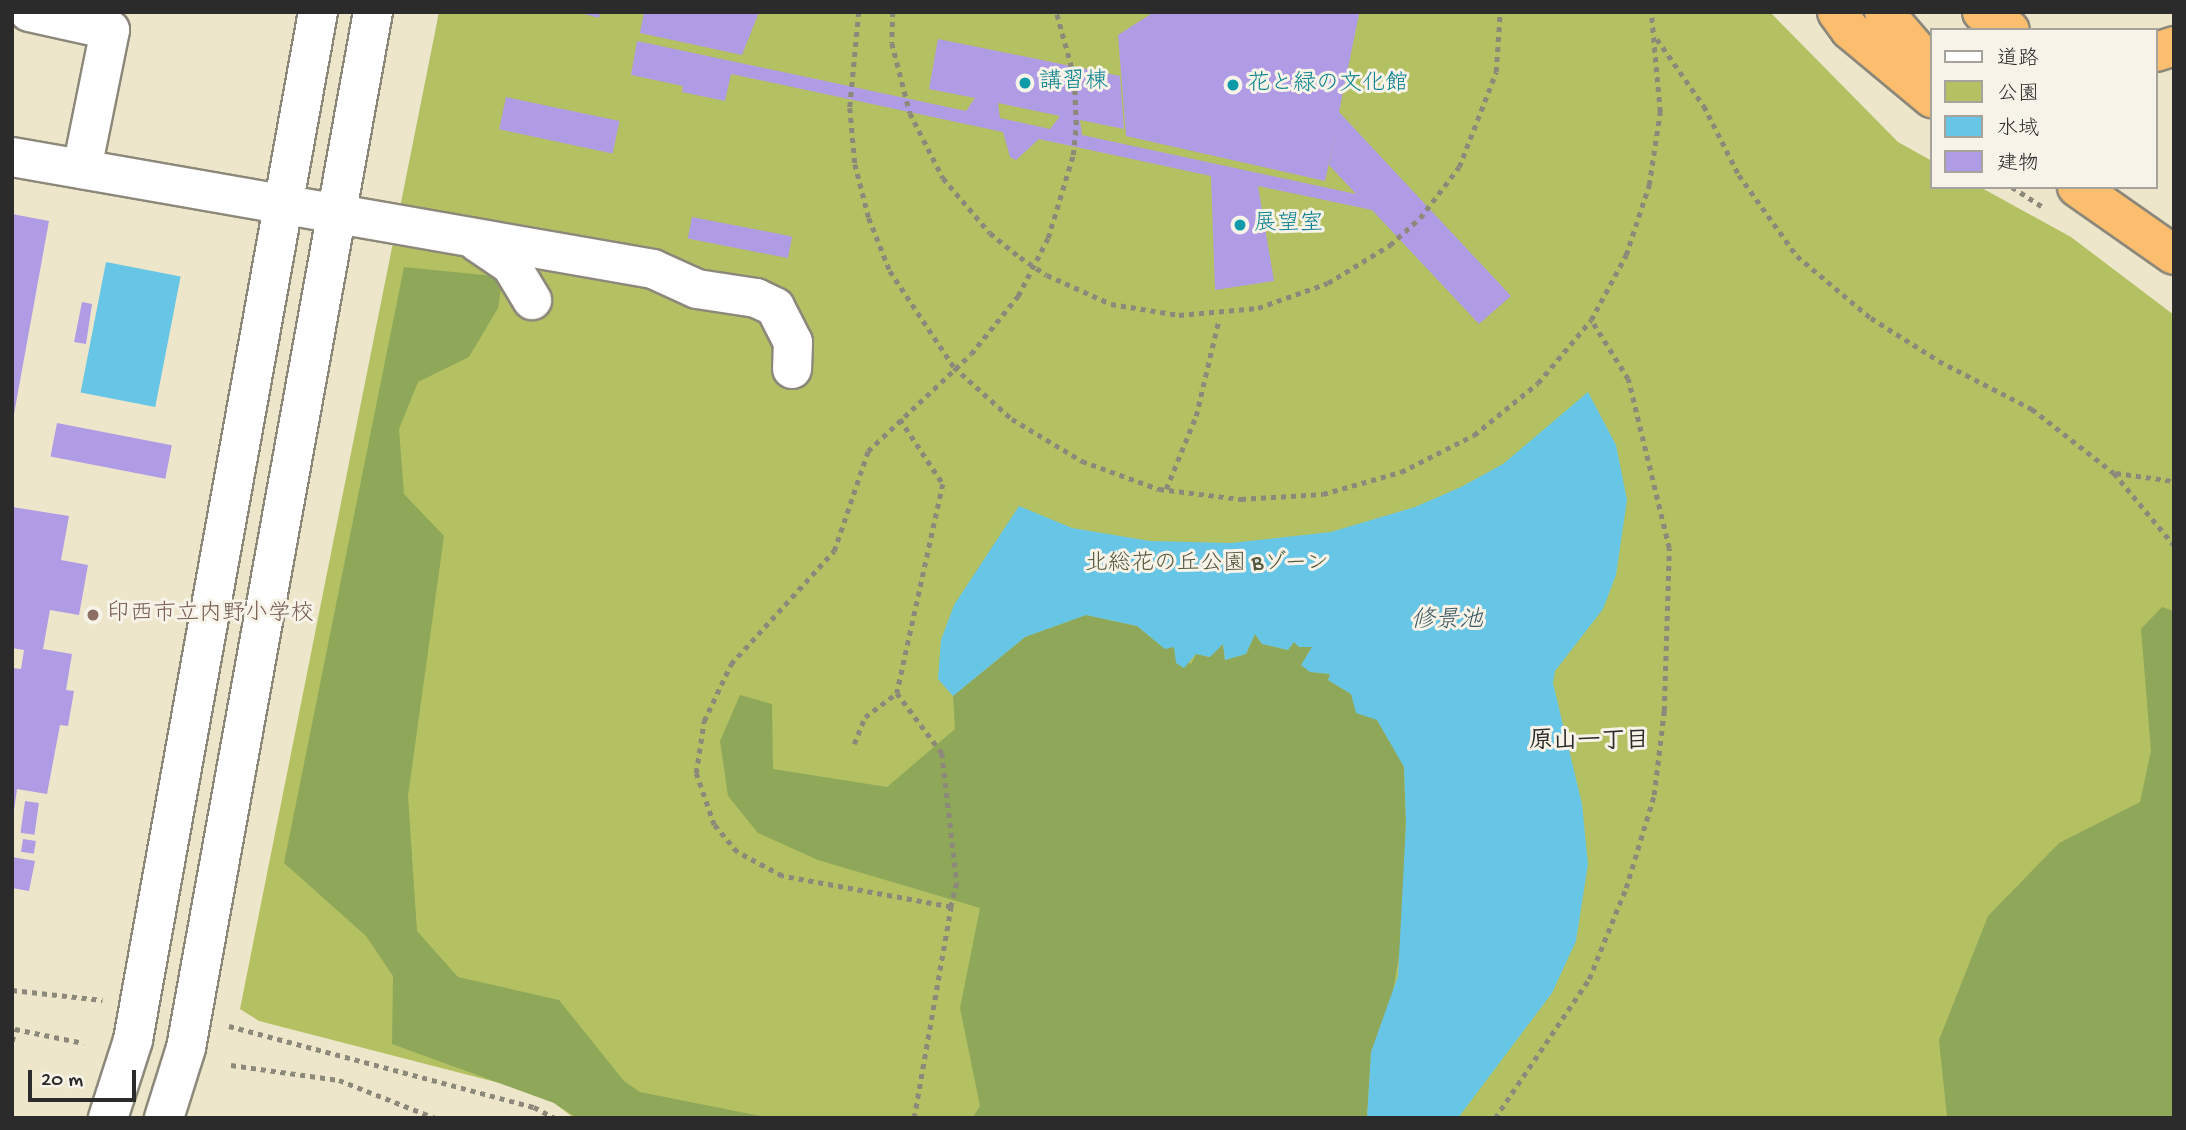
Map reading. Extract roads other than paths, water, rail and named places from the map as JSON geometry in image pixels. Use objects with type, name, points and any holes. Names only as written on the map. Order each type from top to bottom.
[{"type":"highway","points":[[1837,12],[1850,30],[1930,96]]},
{"type":"highway","points":[[1884,12],[1930,66]]},
{"type":"highway","points":[[1982,12],[2007,28]]},
{"type":"highway","points":[[2080,189],[2174,255]]},
{"type":"street","points":[[29,12],[110,30],[82,169]]},
{"type":"street","points":[[108,1118],[133,1040],[318,12]]},
{"type":"street","points":[[164,1118],[186,1048],[373,12]]},
{"type":"street","points":[[12,157],[653,270],[698,289],[756,298],[775,307],[793,342],[792,369]]},
{"type":"street","points":[[470,237],[511,265],[532,300]]},
{"type":"water","points":[[106,262],[181,277],[155,407],[81,393]]},
{"type":"water","name":"修景池","points":[[1588,392],[1616,445],[1627,500],[1616,575],[1603,609],[1555,671],[1553,683],[1582,804],[1588,864],[1576,941],[1552,993],[1458,1118],[1367,1118],[1371,1052],[1398,976],[1406,823],[1404,767],[1377,720],[1356,713],[1351,694],[1328,680],[1330,674],[1310,672],[1301,665],[1312,647],[1299,647],[1294,642],[1288,650],[1262,644],[1255,634],[1246,654],[1225,660],[1223,644],[1210,657],[1196,654],[1184,668],[1176,663],[1174,647],[1165,649],[1137,626],[1086,615],[1025,637],[953,696],[938,679],[941,640],[954,605],[1019,506],[1072,528],[1150,541],[1231,543],[1331,532],[1415,507],[1461,487],[1503,464]]},
{"type":"place","name":"講習棟","points":[[1025,83]]},
{"type":"place","name":"花と緑の文化館","points":[[1233,85]]},
{"type":"place","name":"展望室","points":[[1240,225]]},
{"type":"place","name":"印西市立内野小学校","points":[[93,615]]},
{"type":"district","name":"原山一丁目","points":[[1589,743]]},
{"type":"park label","name":"北総花の丘公園 Bゾーン","points":[[1207,565]]}]
